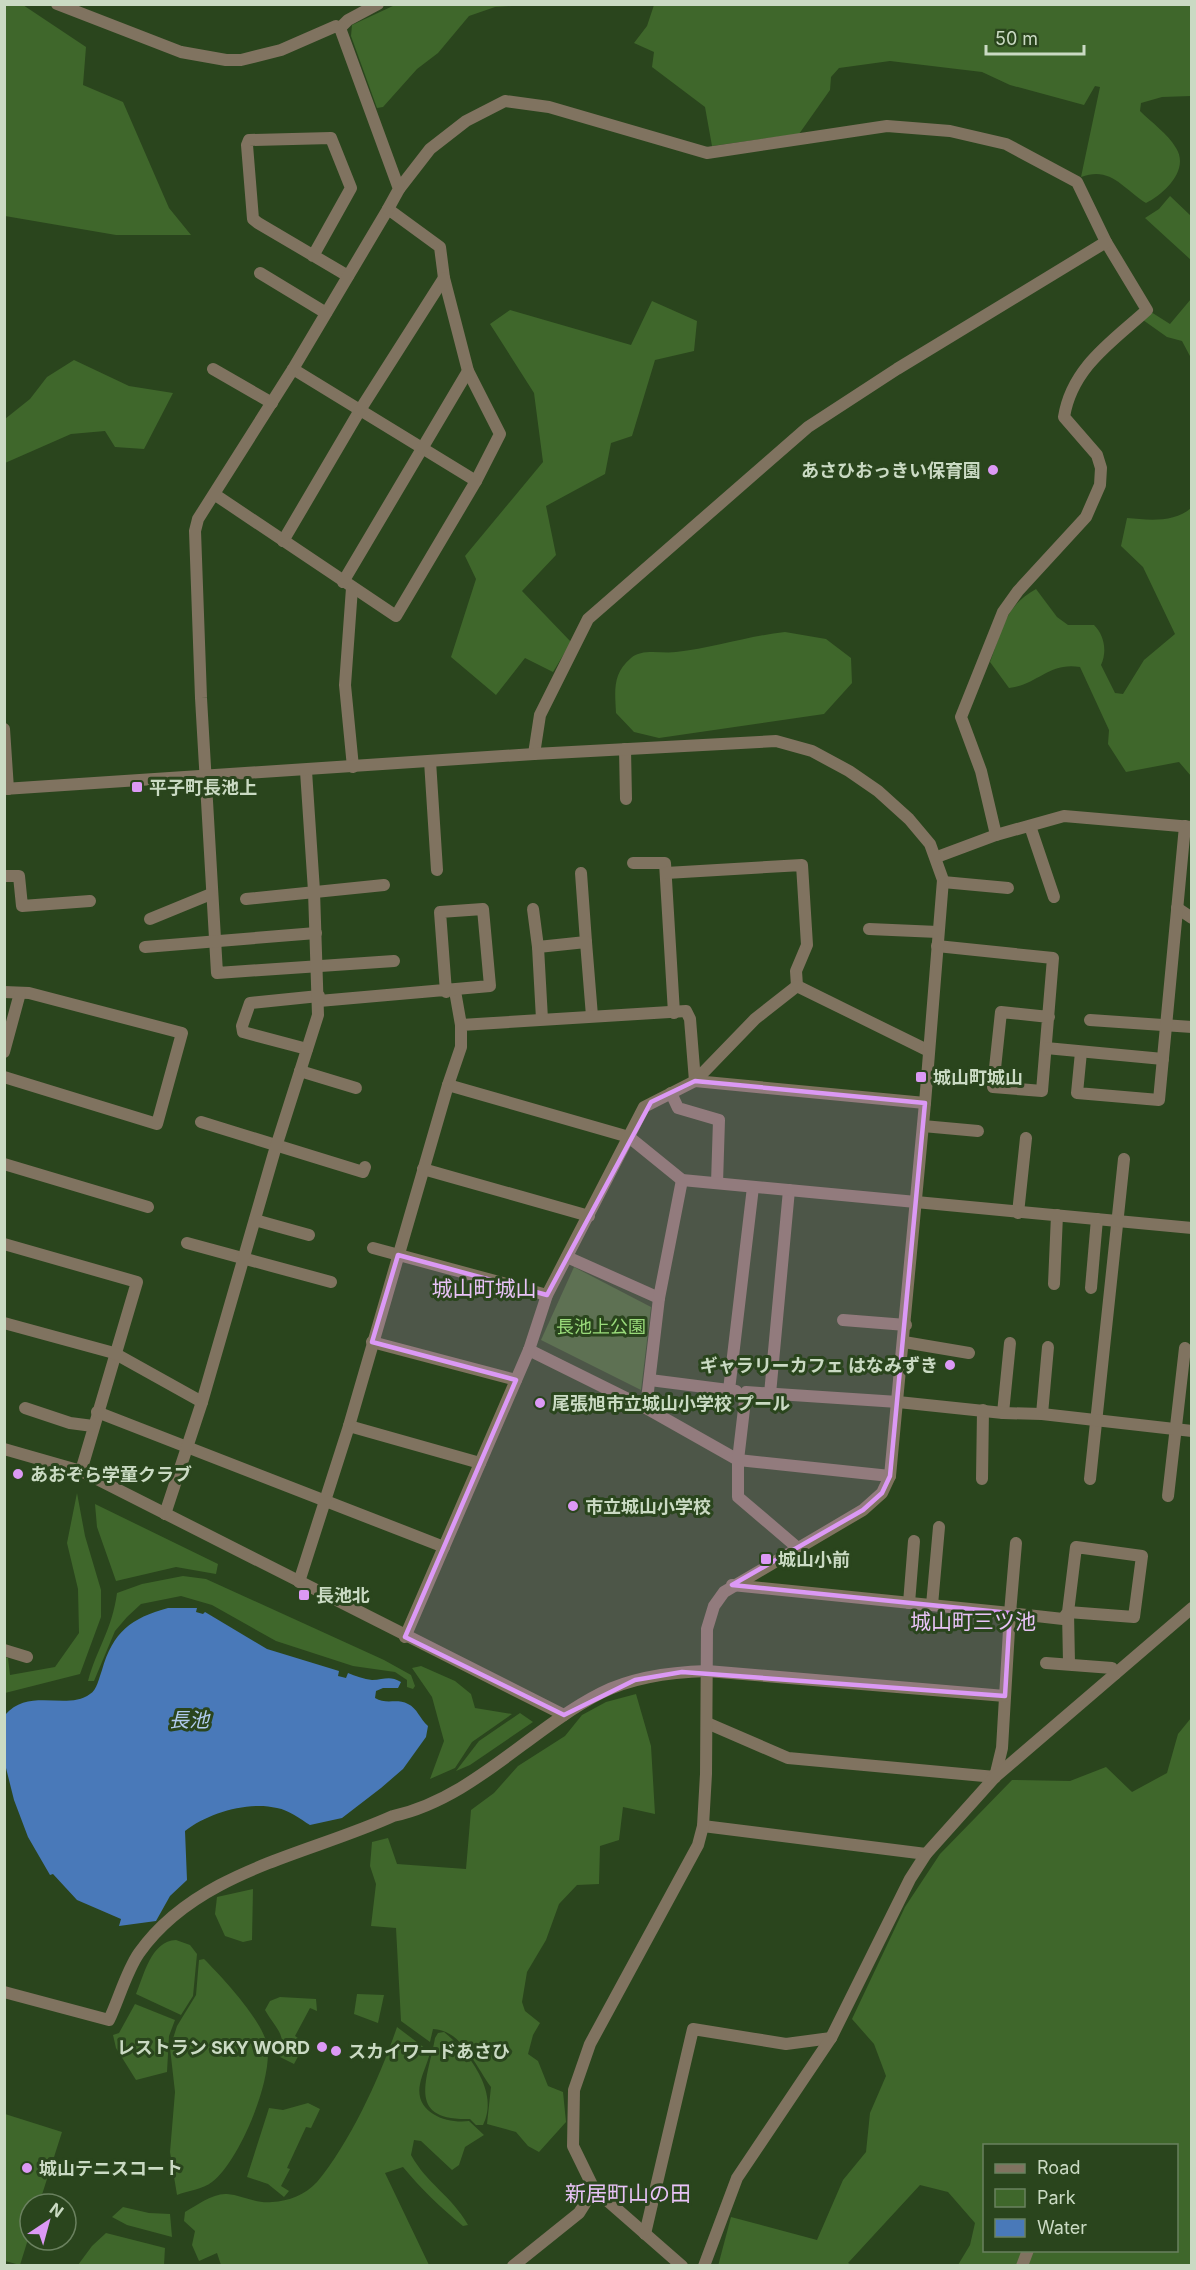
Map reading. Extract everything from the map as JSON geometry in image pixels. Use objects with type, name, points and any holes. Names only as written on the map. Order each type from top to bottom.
[{"type":"street","points":[[57,4],[181,52],[226,60],[262,56],[281,50],[330,27],[340,28]]},
{"type":"street","points":[[340,28],[348,20],[378,4]]},
{"type":"street","points":[[340,28],[399,189]]},
{"type":"street","points":[[394,961],[317,964],[217,973],[205,776],[195,531],[198,519],[293,369],[399,189],[430,149],[466,121],[505,101],[549,107],[707,153],[887,126],[950,131],[1006,144],[1077,182],[1106,242],[1147,310],[1086,365],[1066,405],[1064,417],[1097,455],[1101,468],[1100,484],[1086,517],[1018,591],[1003,612],[961,717],[981,771],[996,836]]},
{"type":"street","points":[[313,256],[351,188],[331,138],[249,140],[247,144],[253,219],[313,256],[348,276]]},
{"type":"street","points":[[214,494],[396,616],[476,481],[500,434],[468,370],[444,278],[440,247],[387,209]]},
{"type":"street","points":[[534,754],[540,715],[588,620],[808,427],[897,369],[1106,242]]},
{"type":"street","points":[[260,273],[326,313]]},
{"type":"street","points":[[283,541],[360,410],[444,278]]},
{"type":"street","points":[[213,369],[272,403]]},
{"type":"street","points":[[293,369],[476,481]]},
{"type":"street","points":[[353,767],[345,686],[347,585],[468,370]]},
{"type":"street","points":[[4,729],[6,789],[306,771],[534,754],[776,741],[812,751],[849,771],[878,791],[919,830],[937,857],[943,882],[906,1325],[890,1476],[882,1493],[863,1510],[799,1549],[732,1585],[719,1598],[711,1613],[707,1629],[707,1723],[703,1826],[698,1845],[590,2044],[574,2090],[573,2146],[594,2189],[682,2265]]},
{"type":"street","points":[[625,749],[626,799]]},
{"type":"street","points":[[430,761],[437,870]]},
{"type":"street","points":[[165,1514],[202,1402],[277,1145],[318,1015],[314,891],[306,771]]},
{"type":"street","points":[[937,857],[996,836],[1064,816],[1188,826],[1177,908],[1159,1100],[1077,1093],[1081,1052]]},
{"type":"street","points":[[1030,826],[1054,897]]},
{"type":"street","points":[[633,863],[665,862],[674,1013]]},
{"type":"street","points":[[666,873],[802,865],[807,945],[796,971],[797,986]]},
{"type":"street","points":[[581,873],[592,1016]]},
{"type":"street","points":[[4,876],[19,876],[22,906],[90,902]]},
{"type":"street","points":[[943,882],[1008,888]]},
{"type":"street","points":[[246,899],[384,885]]},
{"type":"street","points":[[150,919],[211,894]]},
{"type":"street","points":[[1177,908],[1191,918]]},
{"type":"street","points":[[299,1582],[349,1426],[372,1341],[461,1047],[461,1025],[450,991],[440,912],[483,909],[490,986],[450,991],[249,1003],[242,1026],[243,1032],[307,1049]]},
{"type":"street","points":[[533,909],[538,947],[542,1019]]},
{"type":"street","points":[[869,929],[938,932]]},
{"type":"street","points":[[145,947],[316,933]]},
{"type":"street","points":[[538,947],[586,942]]},
{"type":"street","points":[[937,946],[1053,958],[1049,1017],[1042,1091],[993,1086],[1001,1012],[1049,1017]]},
{"type":"street","points":[[797,986],[929,1051]]},
{"type":"street","points":[[405,1636],[529,1350],[548,1295],[645,1107],[695,1081],[755,1019],[797,986]]},
{"type":"street","points":[[4,992],[20,993],[182,1033],[157,1124],[4,1077]]},
{"type":"street","points":[[4,1052],[20,993]]},
{"type":"street","points":[[461,1025],[686,1011],[689,1014],[695,1081]]},
{"type":"street","points":[[1090,1020],[1191,1027]]},
{"type":"street","points":[[1046,1048],[1163,1059]]},
{"type":"street","points":[[300,1071],[356,1088]]},
{"type":"street","points":[[695,1081],[925,1103]]},
{"type":"street","points":[[448,1085],[629,1137],[682,1180],[1191,1228]]},
{"type":"street","points":[[671,1093],[678,1108],[719,1120],[717,1183]]},
{"type":"street","points":[[201,1122],[363,1172],[365,1167]]},
{"type":"street","points":[[923,1126],[978,1131]]},
{"type":"street","points":[[1018,1213],[1026,1138]]},
{"type":"street","points":[[1090,1479],[1124,1159]]},
{"type":"street","points":[[4,1164],[148,1207]]},
{"type":"street","points":[[423,1169],[589,1216]]},
{"type":"street","points":[[646,1408],[659,1298],[682,1180]]},
{"type":"street","points":[[729,1390],[753,1187]]},
{"type":"street","points":[[770,1394],[789,1190]]},
{"type":"street","points":[[1054,1284],[1057,1215]]},
{"type":"street","points":[[1091,1288],[1096,1219]]},
{"type":"street","points":[[255,1220],[309,1235]]},
{"type":"street","points":[[187,1243],[331,1282]]},
{"type":"street","points":[[4,1244],[137,1282],[114,1353],[81,1471]]},
{"type":"street","points":[[373,1248],[548,1295]]},
{"type":"street","points":[[567,1257],[659,1298]]},
{"type":"street","points":[[843,1320],[906,1325]]},
{"type":"street","points":[[4,1323],[114,1353],[202,1402]]},
{"type":"street","points":[[372,1341],[516,1380]]},
{"type":"street","points":[[904,1342],[969,1353]]},
{"type":"street","points":[[1003,1413],[1010,1343]]},
{"type":"street","points":[[1042,1414],[1048,1347]]},
{"type":"street","points":[[1168,1496],[1185,1348]]},
{"type":"street","points":[[529,1350],[646,1408],[738,1460],[890,1476]]},
{"type":"street","points":[[650,1380],[746,1392],[898,1402],[1003,1413],[1042,1414],[1191,1431]]},
{"type":"street","points":[[746,1392],[738,1460],[738,1497],[799,1549]]},
{"type":"street","points":[[25,1408],[70,1424],[93,1426]]},
{"type":"street","points":[[981,1479],[983,1410]]},
{"type":"street","points":[[97,1412],[444,1547]]},
{"type":"street","points":[[349,1426],[480,1463]]},
{"type":"street","points":[[4,1449],[81,1471],[564,1715]]},
{"type":"street","points":[[932,1605],[939,1527]]},
{"type":"street","points":[[909,1603],[914,1541]]},
{"type":"street","points":[[995,1777],[1002,1748],[1016,1543]]},
{"type":"street","points":[[1068,1612],[1134,1617],[1142,1556],[1076,1547],[1068,1612],[1069,1663]]},
{"type":"street","points":[[732,1585],[1063,1619],[1068,1612]]},
{"type":"street","points":[[704,2265],[737,2178],[831,2038],[910,1880],[926,1854],[995,1777],[1191,1608]]},
{"type":"street","points":[[4,1650],[27,1657]]},
{"type":"street","points":[[1046,1663],[1113,1668],[1115,1674]]},
{"type":"street","points":[[4,1992],[110,2020],[137,1955],[152,1937],[194,1899],[243,1873],[393,1816],[418,1811],[471,1781],[564,1715],[602,1693],[635,1680],[682,1672],[707,1671],[1005,1696]]},
{"type":"street","points":[[707,1723],[788,1758],[995,1777]]},
{"type":"street","points":[[703,1826],[926,1854]]},
{"type":"street","points":[[645,2234],[693,2029],[786,2044],[831,2038]]},
{"type":"street","points":[[513,2265],[579,2213],[594,2189]]},
{"type":"highlighted area","points":[[695,1081],[925,1103],[890,1476],[882,1493],[863,1510],[732,1585],[1010,1613],[1005,1696],[682,1672],[635,1680],[564,1715],[405,1637],[516,1380],[372,1342],[398,1255],[547,1295],[651,1102]]},
{"type":"green space","points":[[5,4],[23,5],[86,47],[83,85],[123,102],[169,208],[191,235],[116,235],[5,216]]},
{"type":"green space","points":[[395,5],[528,5],[495,7],[469,16],[438,53],[417,69],[383,107],[377,108],[351,36],[352,25]]},
{"type":"green space","points":[[654,5],[1191,5],[1191,96],[1162,97],[1141,103],[1140,111],[1173,143],[1180,165],[1167,187],[1146,203],[1108,176],[1091,174],[1081,177],[1100,87],[1095,86],[1084,105],[1010,85],[982,72],[890,61],[839,68],[831,77],[830,90],[799,134],[712,146],[705,107],[652,67],[654,52],[634,43],[647,26]]},
{"type":"green space","points":[[1170,196],[1191,216],[1191,260],[1145,218],[1159,209]]},
{"type":"green space","points":[[1191,299],[1191,358],[1182,341],[1167,337],[1143,320],[1151,312],[1170,324]]},
{"type":"green space","points":[[652,301],[697,321],[694,351],[655,360],[632,436],[611,443],[605,474],[546,506],[556,555],[522,591],[571,642],[553,672],[525,658],[496,695],[451,657],[476,579],[465,556],[543,462],[534,393],[490,324],[510,310],[631,345]]},
{"type":"green space","points":[[74,360],[129,386],[173,393],[144,449],[115,447],[105,431],[71,434],[5,463],[5,419],[30,399],[47,377]]},
{"type":"green space","points":[[1191,508],[1191,776],[1179,762],[1126,772],[1108,744],[1109,730],[1080,667],[1059,668],[1028,683],[1009,688],[990,662],[1011,611],[1017,603],[1036,589],[1057,617],[1068,625],[1094,625],[1098,629],[1104,644],[1101,665],[1115,693],[1123,694],[1144,660],[1175,634],[1143,567],[1121,546],[1127,518],[1152,520],[1169,518]]},
{"type":"green space","points":[[785,632],[826,639],[851,658],[852,683],[824,714],[659,738],[634,732],[616,713],[615,690],[620,670],[636,655],[646,652],[690,650]]},
{"type":"green space","name":"長池上公園","points":[[574,1267],[651,1307],[641,1390],[541,1340]]},
{"type":"green space","points":[[77,1493],[85,1536],[101,1590],[101,1617],[80,1674],[5,1693],[5,1657],[8,1658],[10,1675],[55,1667],[79,1633],[78,1589],[67,1543]]},
{"type":"green space","points":[[95,1504],[218,1564],[216,1574],[176,1567],[116,1581],[97,1527]]},
{"type":"green space","points":[[183,1576],[206,1579],[384,1660],[411,1675],[415,1686],[413,1689],[407,1687],[407,1680],[395,1672],[353,1666],[276,1641],[212,1605],[181,1596],[141,1604],[115,1631],[94,1681],[88,1681],[112,1618],[117,1593],[142,1584]]},
{"type":"green space","points":[[421,1666],[455,1681],[471,1694],[475,1708],[512,1714],[472,1742],[455,1768],[430,1779],[444,1741],[432,1697],[412,1668]]},
{"type":"green space","points":[[636,1694],[651,1746],[655,1814],[623,1807],[619,1840],[600,1846],[599,1884],[577,1885],[559,1904],[546,1940],[527,1972],[522,2002],[525,2011],[540,2023],[533,2035],[528,2054],[538,2061],[548,2086],[563,2092],[566,2122],[539,2152],[528,2146],[516,2132],[487,2124],[491,2087],[460,2043],[443,2031],[433,2029],[430,2042],[401,2021],[396,1928],[371,1926],[376,1884],[370,1866],[372,1842],[388,1838],[397,1864],[466,1869],[471,1810],[494,1793],[518,1766],[565,1736],[582,1715],[606,1702]]},
{"type":"green space","points":[[520,1713],[533,1722],[470,1765],[456,1771],[479,1741]]},
{"type":"green space","points":[[1191,1718],[1191,2265],[958,2265],[970,2245],[975,2223],[948,2192],[920,2185],[848,2263],[852,2265],[718,2266],[731,2217],[817,2240],[843,2180],[866,2152],[870,2113],[886,2076],[874,2044],[852,2019],[905,1907],[940,1854],[1012,1780],[1070,1781],[1106,1767],[1132,1792],[1167,1773],[1178,1734]]},
{"type":"green space","points":[[253,1889],[252,1940],[243,1942],[225,1936],[215,1914],[217,1897]]},
{"type":"green space","points":[[176,1940],[190,1945],[197,1954],[193,1996],[181,2015],[136,1994],[154,1953],[160,1946]]},
{"type":"green space","points":[[204,1959],[221,1976],[257,2023],[267,2044],[268,2059],[260,2097],[233,2157],[212,2182],[177,2195],[170,2152],[175,2092],[170,2048],[177,2026],[196,1995],[199,1960]]},
{"type":"green space","points":[[357,1994],[384,1995],[378,2023],[354,2014]]},
{"type":"green space","points":[[280,1997],[316,1999],[317,2011],[310,2008],[295,2036],[305,2043],[294,2064],[280,2057],[281,2037],[265,2010],[270,2001]]},
{"type":"green space","points":[[135,2004],[175,2020],[169,2036],[167,2072],[136,2080],[116,2048],[113,2035],[119,2033]]},
{"type":"green space","points":[[397,2027],[430,2052],[419,2094],[427,2109],[451,2121],[469,2121],[484,2135],[465,2147],[459,2165],[452,2170],[421,2141],[414,2140],[411,2155],[424,2174],[454,2205],[468,2225],[463,2226],[447,2212],[403,2167],[385,2173],[429,2265],[221,2265],[217,2253],[199,2261],[192,2245],[195,2231],[184,2221],[185,2212],[216,2195],[233,2195],[260,2202],[272,2202],[296,2196],[312,2187],[329,2166],[353,2128],[373,2087]]},
{"type":"green space","points":[[444,2032],[454,2040],[472,2062],[485,2087],[488,2100],[483,2125],[476,2125],[470,2119],[450,2118],[436,2113],[429,2105],[425,2095],[428,2068],[435,2038],[438,2033]]},
{"type":"green space","points":[[308,2103],[320,2109],[311,2128],[306,2127],[287,2168],[290,2169],[281,2186],[289,2191],[284,2197],[268,2184],[247,2177],[269,2108],[283,2110]]},
{"type":"green space","name":"城山テニスコート","points":[[5,2114],[62,2132],[43,2192],[18,2192],[18,2252],[24,2252],[20,2265],[5,2261]]},
{"type":"green space","points":[[123,2207],[149,2213],[170,2214],[172,2237],[127,2225],[112,2217]]},
{"type":"green space","points":[[106,2233],[165,2248],[164,2265],[78,2265],[92,2246]]},
{"type":"water","name":"長池","points":[[168,1608],[197,1608],[196,1612],[203,1614],[205,1612],[267,1649],[339,1671],[338,1676],[346,1678],[348,1673],[372,1680],[390,1678],[397,1680],[401,1682],[398,1688],[383,1688],[376,1691],[375,1698],[408,1704],[428,1726],[426,1737],[403,1769],[342,1818],[310,1825],[281,1809],[254,1806],[229,1810],[194,1825],[185,1831],[187,1880],[170,1896],[156,1921],[119,1926],[121,1919],[77,1900],[53,1874],[50,1875],[28,1837],[14,1800],[5,1764],[5,1715],[25,1702],[70,1701],[90,1694],[96,1687],[106,1657],[125,1628],[144,1617]]},
{"type":"place","name":"あさひおっきい保育園","points":[[993,470]]},
{"type":"place","name":"平子町長池上","points":[[137,787]]},
{"type":"place","name":"城山町城山","points":[[921,1077]]},
{"type":"place","name":"ギャラリーカフェ はなみずき","points":[[950,1365]]},
{"type":"place","name":"尾張旭市立城山小学校 プール","points":[[540,1403]]},
{"type":"place","name":"あおぞら学童クラブ","points":[[18,1474]]},
{"type":"place","name":"市立城山小学校","points":[[573,1506]]},
{"type":"place","name":"城山小前","points":[[766,1559]]},
{"type":"place","name":"長池北","points":[[304,1595]]},
{"type":"place","name":"レストラン SKY WORD","points":[[322,2047]]},
{"type":"place","name":"スカイワードあさひ","points":[[336,2051]]},
{"type":"place","name":"城山テニスコート","points":[[27,2168]]},
{"type":"district","name":"城山町城山","points":[[484,1288]]},
{"type":"district","name":"城山町三ツ池","points":[[973,1621]]},
{"type":"district","name":"新居町山の田","points":[[628,2193]]}]
